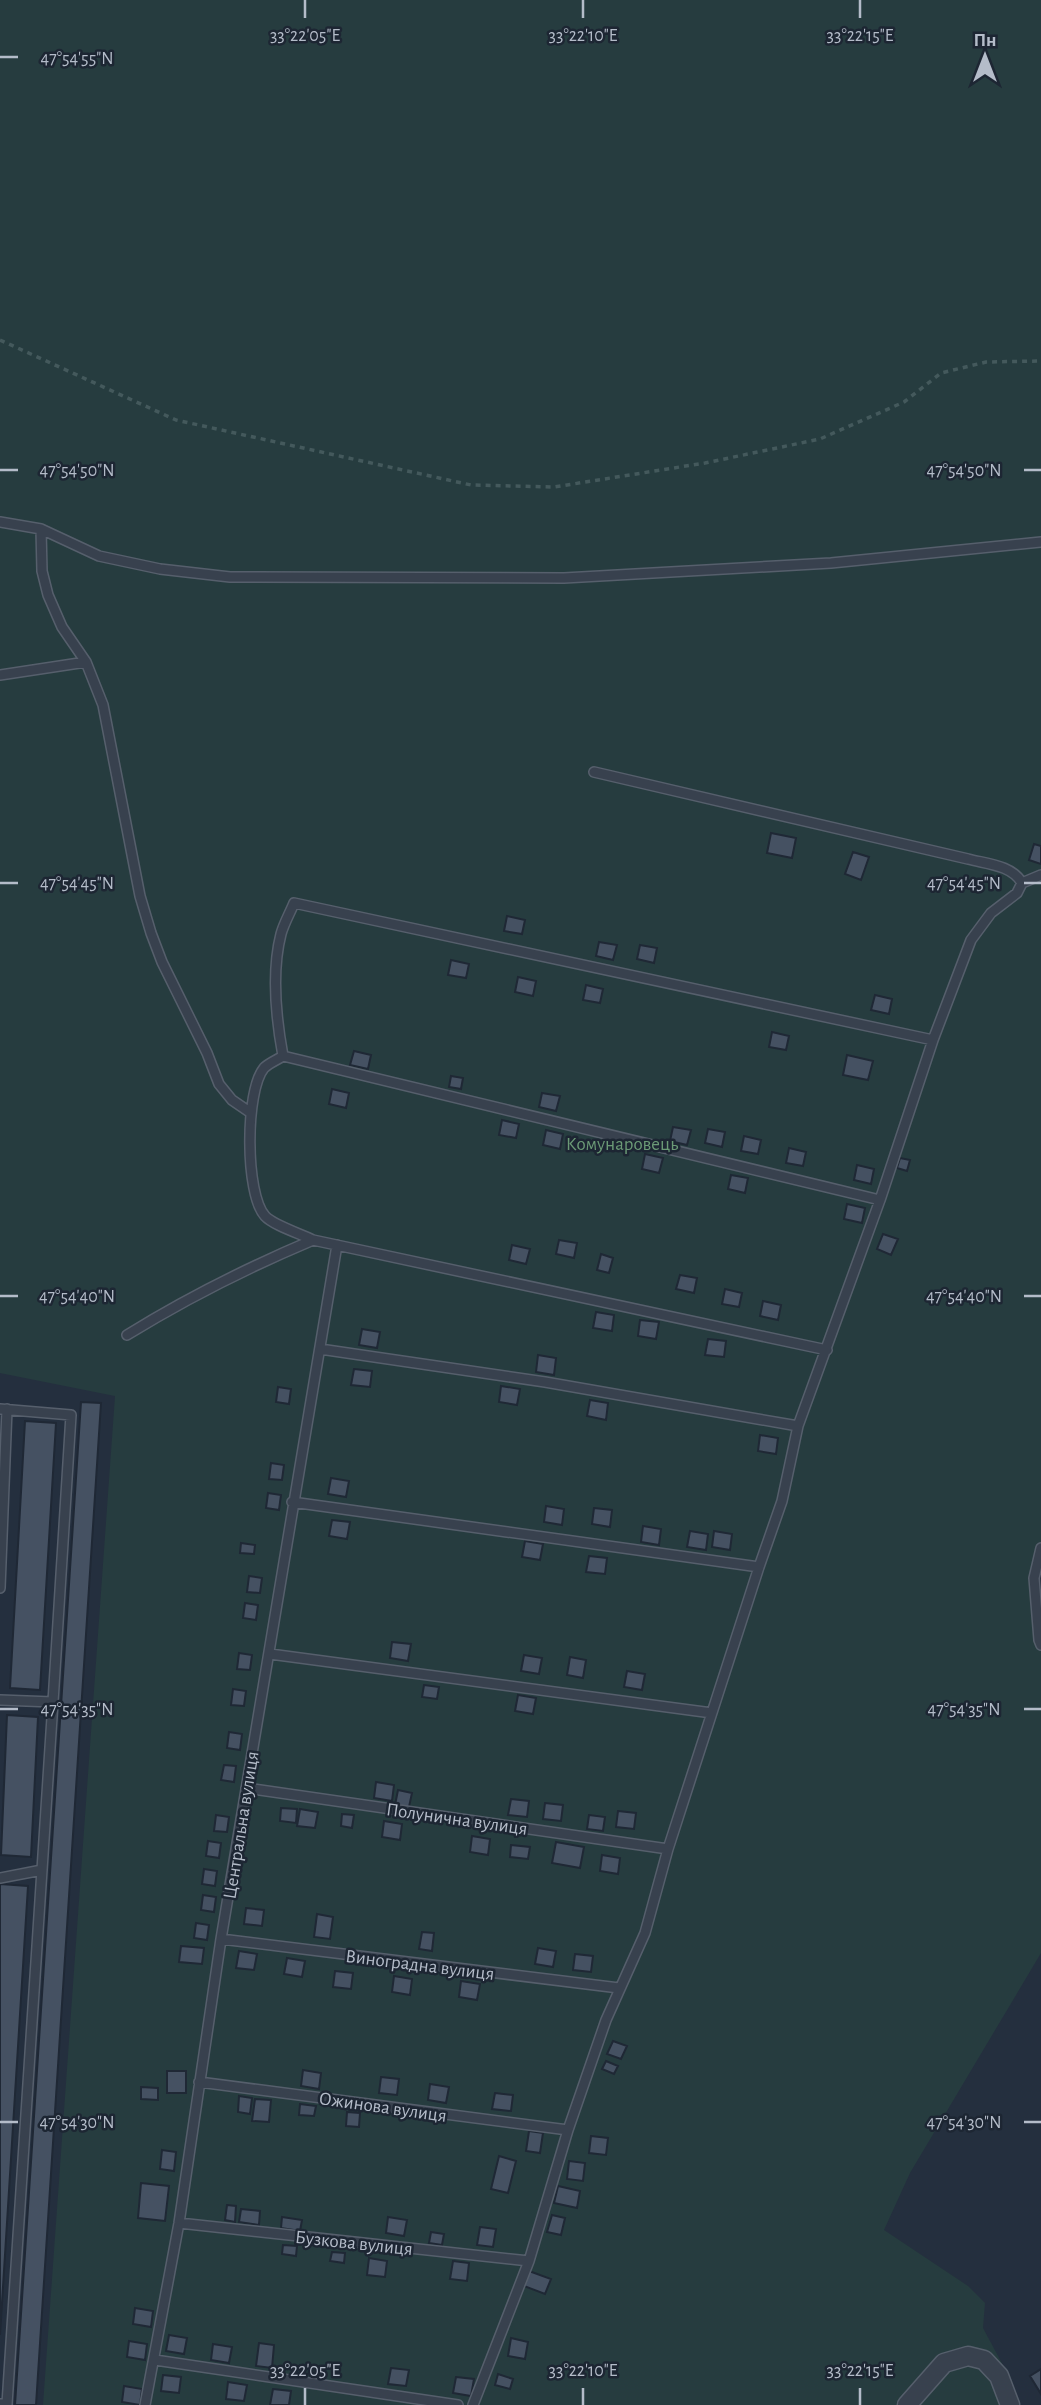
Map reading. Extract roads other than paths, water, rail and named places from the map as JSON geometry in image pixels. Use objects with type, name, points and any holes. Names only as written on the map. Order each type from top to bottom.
[{"type":"street","points":[[907,2405],[944,2363],[968,2356],[984,2360],[999,2376],[1010,2405]]},
{"type":"lane","points":[[0,522],[41,530],[99,556],[160,569],[230,577],[564,578],[831,563],[1041,542]]},
{"type":"lane","points":[[41,530],[42,571],[48,595],[62,627],[86,662],[103,705],[140,896],[151,933],[219,1084],[232,1100],[251,1113]]},
{"type":"lane","points":[[0,676],[86,662]]},
{"type":"lane","points":[[594,772],[978,861],[1009,870],[1017,875],[1022,883]]},
{"type":"lane","points":[[473,2405],[528,2261],[568,2130],[618,1989],[645,1934],[668,1849],[782,1501],[798,1426],[880,1200],[933,1040],[971,940],[991,913],[1017,892],[1022,883],[1041,876]]},
{"type":"lane","points":[[283,1056],[276,1020],[277,968],[281,934],[294,903],[933,1040]]},
{"type":"lane","points":[[827,1350],[313,1240],[266,1217],[255,1200],[251,1113],[255,1086],[264,1068],[283,1056],[880,1200]]},
{"type":"lane","points":[[127,1335],[160,1314],[254,1265],[313,1240]]},
{"type":"lane","name":"Центральна вулиця","points":[[145,2405],[179,2223],[221,1939],[337,1245]]},
{"type":"lane","points":[[320,1349],[545,1382],[798,1426]]},
{"type":"lane","points":[[0,1588],[4,1409],[71,1415],[5,2404]]},
{"type":"lane","points":[[292,1502],[759,1567]]},
{"type":"lane","points":[[1041,1548],[1034,1578],[1038,1640],[1041,1644]]},
{"type":"lane","points":[[270,1654],[712,1713]]},
{"type":"lane","points":[[0,1700],[53,1702]]},
{"type":"lane","name":"Полунична вулиця","points":[[246,1788],[668,1849]]},
{"type":"lane","points":[[0,1878],[42,1870]]},
{"type":"lane","name":"Виноградна вулиця","points":[[221,1939],[618,1989]]},
{"type":"lane","name":"Ожинова вулиця","points":[[199,2082],[568,2130]]},
{"type":"lane","name":"Бузкова вулиця","points":[[179,2223],[528,2261]]},
{"type":"lane","points":[[155,2360],[458,2405]]},
{"type":"park label","name":"Комунаровець","points":[[622,1143]]}]
